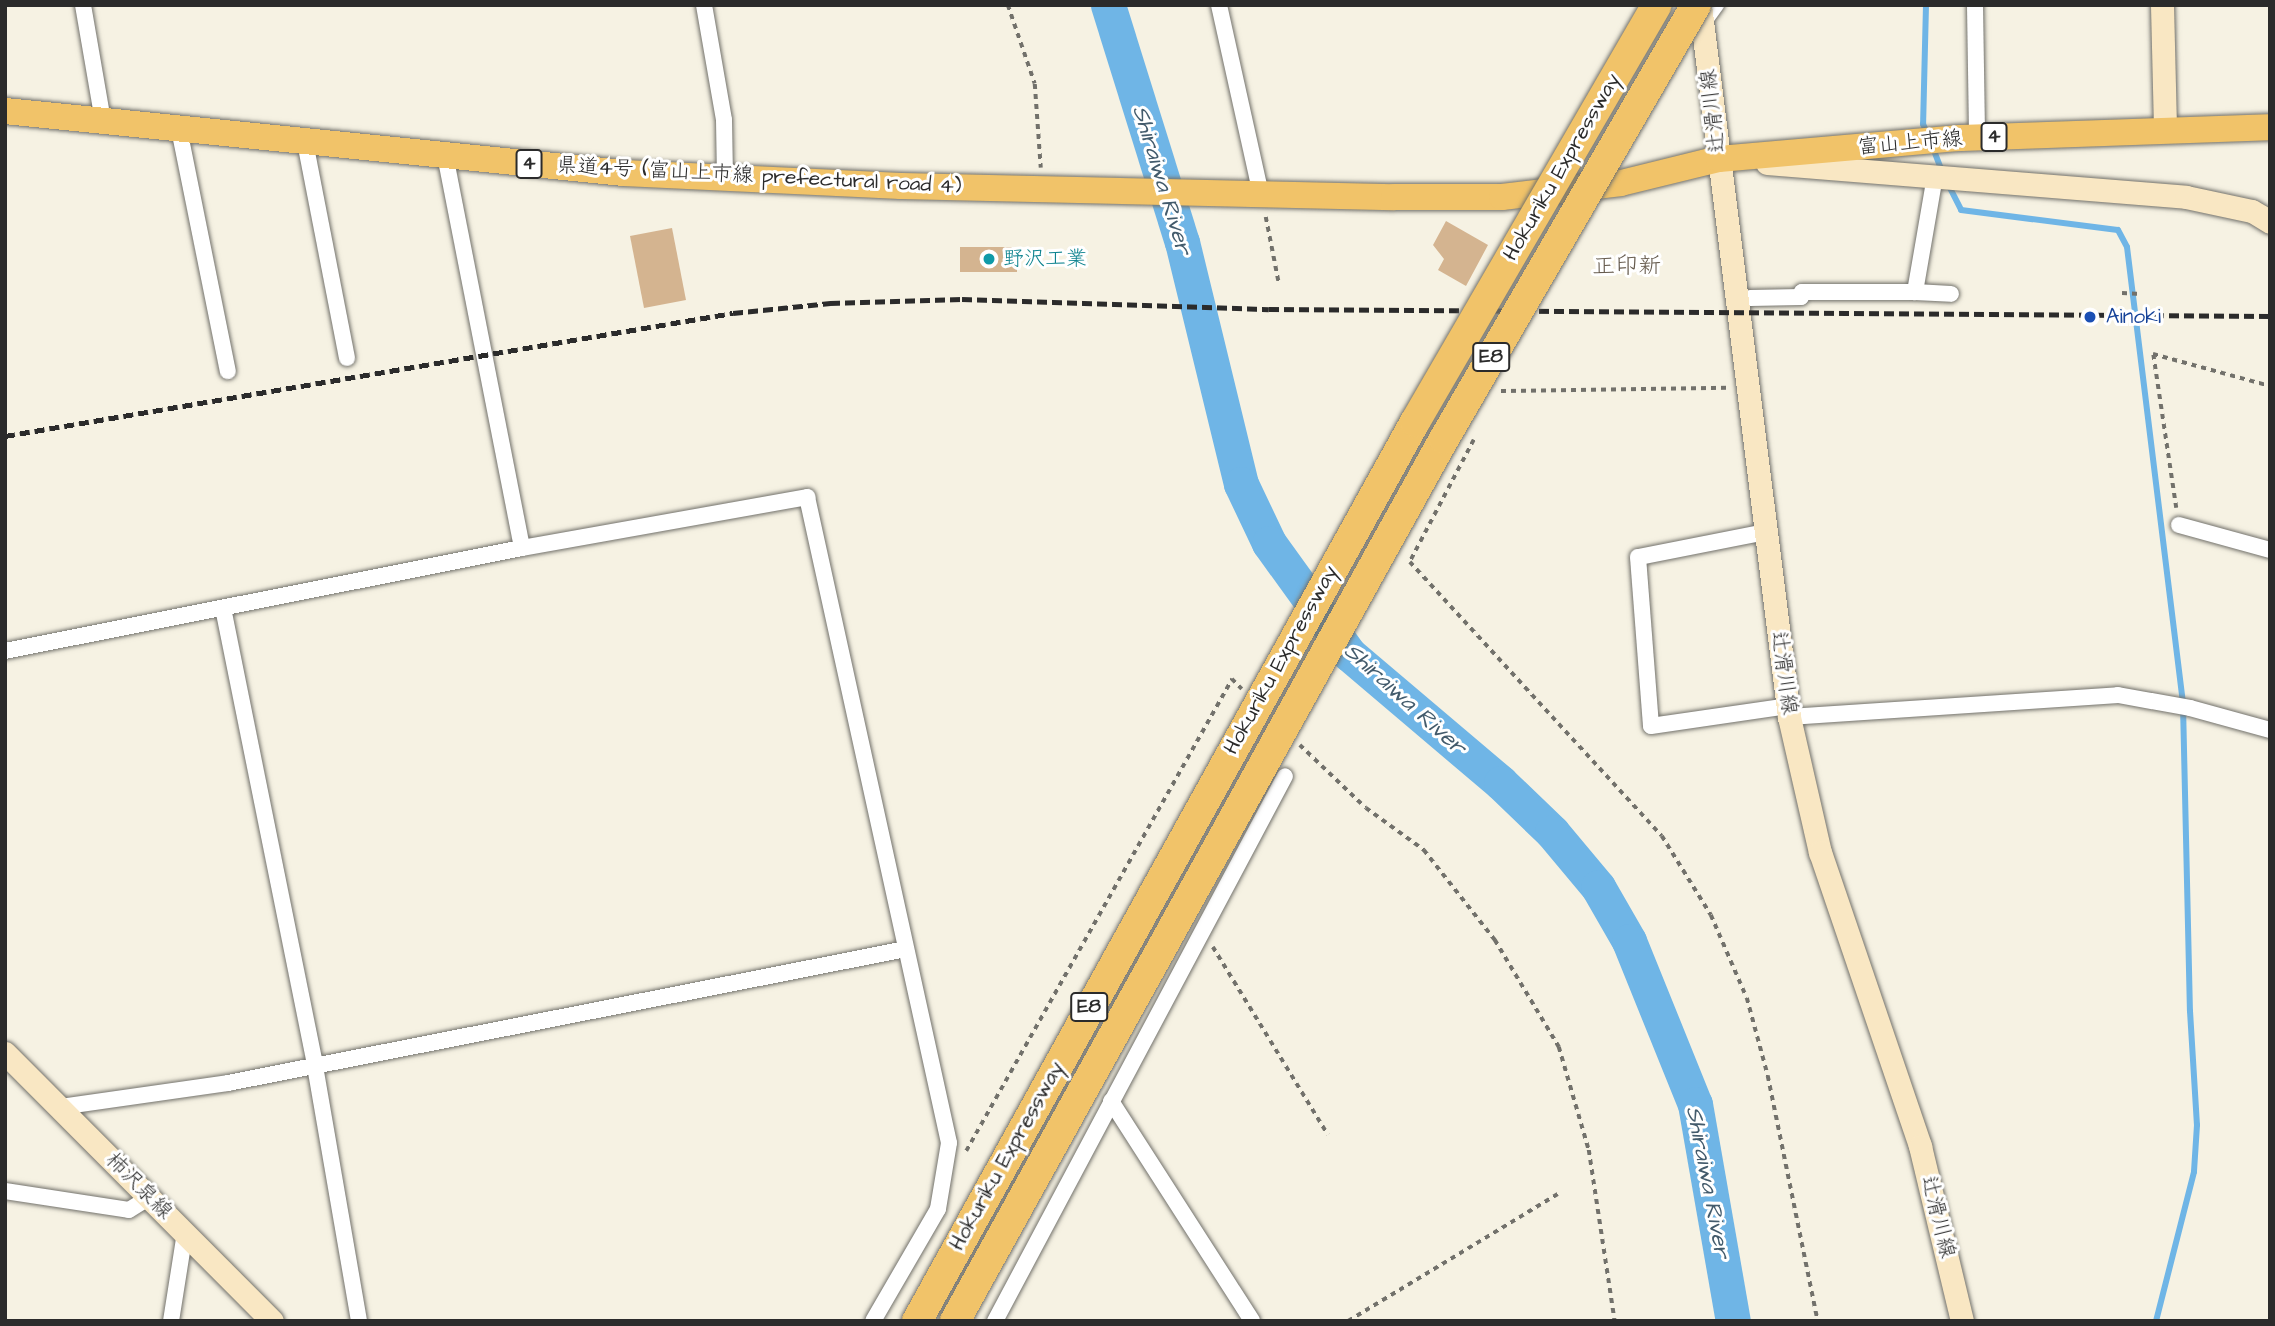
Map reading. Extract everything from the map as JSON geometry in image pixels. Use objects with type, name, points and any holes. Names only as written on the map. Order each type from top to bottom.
[{"type":"highway","name":"Hokuriku Expressway","points":[[917,1321],[1282,658],[1657,5]]},
{"type":"highway","name":"Hokuriku Expressway","points":[[956,1321],[1437,451],[1703,10]]},
{"type":"main road","points":[[2162,5],[2165,130]]},
{"type":"main road","name":"辻滑川線","points":[[1703,10],[1719,159],[1789,711],[1820,852],[1920,1146],[1962,1321]]},
{"type":"main road","name":"県道4号 (富山上市線 prefectural road 4)","points":[[5,111],[305,142],[725,178],[1048,188]]},
{"type":"main road","name":"富山上市線","points":[[1719,159],[1977,138],[2270,127]]},
{"type":"main road","name":"4","points":[[1048,188],[1502,197],[1621,183],[1719,159]]},
{"type":"main road","points":[[1719,159],[2186,197],[2252,211],[2270,222]]},
{"type":"main road","name":"柿沢泉線","points":[[5,1052],[272,1321]]},
{"type":"street","points":[[83,5],[103,121]]},
{"type":"street","points":[[704,5],[724,120],[725,178]]},
{"type":"street","points":[[1219,5],[1261,194]]},
{"type":"street","points":[[1975,5],[1977,138]]},
{"type":"street","points":[[179,129],[228,371]]},
{"type":"street","points":[[305,142],[346,358]]},
{"type":"street","points":[[445,155],[522,548]]},
{"type":"street","points":[[1915,292],[1935,176]]},
{"type":"street","points":[[1750,298],[1801,297],[1802,292],[1951,294]]},
{"type":"street","points":[[5,651],[522,548],[807,497],[949,1143],[938,1209],[873,1321]]},
{"type":"street","points":[[2179,525],[2270,550]]},
{"type":"street","points":[[1766,532],[1638,557],[1651,726],[1789,711],[2118,695],[2190,708],[2270,730]]},
{"type":"street","points":[[223,608],[315,1066],[359,1321]]},
{"type":"street","points":[[995,1321],[1285,776]]},
{"type":"street","points":[[60,1107],[315,1066],[905,949]]},
{"type":"street","points":[[1111,1101],[1252,1321]]},
{"type":"street","points":[[5,1191],[129,1210],[150,1197]]},
{"type":"street","points":[[171,1321],[185,1233]]},
{"type":"path","points":[[1008,5],[1035,84],[1048,188]]},
{"type":"path","points":[[1261,194],[1279,283]]},
{"type":"path","points":[[2122,293],[2141,293]]},
{"type":"path","points":[[2179,525],[2153,354],[2270,386]]},
{"type":"path","points":[[1493,403],[1500,391],[1748,388]]},
{"type":"path","points":[[1480,428],[1410,562],[1662,836],[1711,915],[1747,998],[1768,1076],[1818,1321]]},
{"type":"path","points":[[960,1163],[1232,679],[1251,698]]},
{"type":"path","points":[[1299,743],[1366,808],[1424,850],[1495,940],[1559,1047],[1589,1150],[1615,1321]]},
{"type":"path","points":[[1202,930],[1328,1135]]},
{"type":"path","points":[[1348,1321],[1558,1194]]},
{"type":"building","points":[[1446,221],[1488,245],[1466,286],[1438,270],[1444,259],[1433,245]]},
{"type":"building","points":[[672,228],[686,300],[644,308],[630,236]]},
{"type":"building","name":"野沢工業","points":[[960,247],[1017,247],[1017,272],[960,272]]},
{"type":"waterway","name":"Shiraiwa River","points":[[1108,5],[1182,242],[1241,484],[1269,543],[1349,654],[1501,783],[1552,832],[1598,887],[1629,941],[1695,1104],[1733,1321]]},
{"type":"waterway","points":[[1926,5],[1923,124],[1928,135]]},
{"type":"waterway","points":[[1933,148],[1942,171]]},
{"type":"waterway","points":[[1948,184],[1961,210],[2118,230],[2127,247],[2183,705],[2190,1011],[2197,1125],[2194,1172],[2156,1321]]},
{"type":"railway","points":[[5,436],[733,313],[830,303],[962,299],[1269,309],[2270,316]]},
{"type":"place","name":"野沢工業","points":[[989,259]]},
{"type":"place","name":"Ainoki","points":[[2090,317]]},
{"type":"district","name":"正印新","points":[[1627,266]]}]
